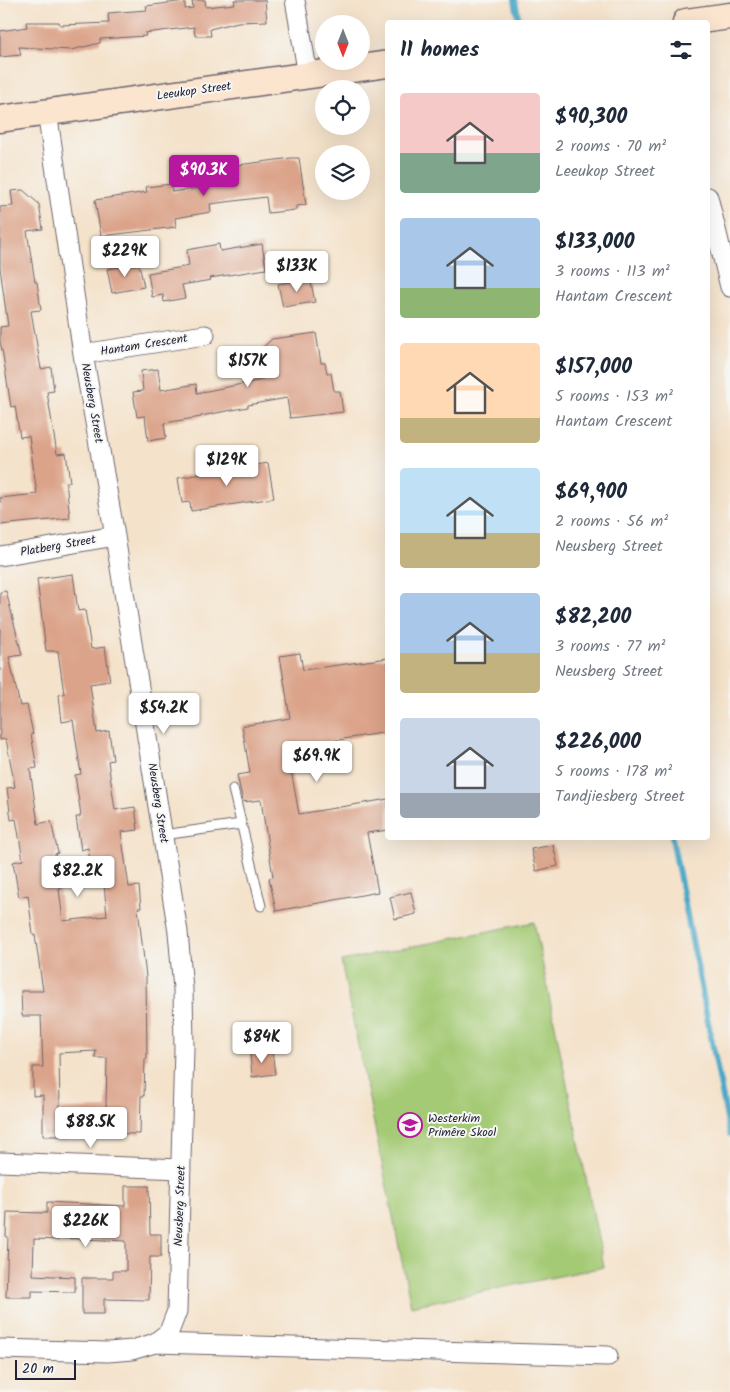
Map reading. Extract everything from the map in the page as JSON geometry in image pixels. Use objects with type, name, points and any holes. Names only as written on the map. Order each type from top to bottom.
[{"type":"street","points":[[295,0],[308,75]]},
{"type":"street","points":[[701,20],[730,16]]},
{"type":"street","name":"Leeukop Street","points":[[0,119],[385,64]]},
{"type":"street","name":"Neusberg Street","points":[[47,112],[83,354],[115,536],[178,932],[183,989],[184,1048],[177,1311],[169,1332],[156,1343]]},
{"type":"street","points":[[710,204],[727,261],[730,287]]},
{"type":"street","name":"Hantam Crescent","points":[[83,354],[205,335]]},
{"type":"street","name":"Platberg Street","points":[[0,556],[115,536]]},
{"type":"street","points":[[0,1162],[181,1169]]},
{"type":"street","points":[[0,1349],[108,1352],[132,1350],[156,1343],[608,1356]]},
{"type":"lane","points":[[233,789],[261,906]]},
{"type":"lane","points":[[163,835],[241,824]]},
{"type":"green space","points":[[534,922],[604,1267],[411,1306],[341,961]]},
{"type":"building","points":[[192,0],[205,0],[206,7],[235,4],[234,0],[265,0],[267,21],[238,22],[210,29],[211,36],[195,36],[194,27],[145,33],[146,36],[100,39],[100,43],[71,50],[19,47],[21,55],[0,57],[0,31],[27,27],[26,22],[59,22],[60,25],[109,23],[108,13],[147,10],[146,6],[185,1],[185,9],[193,8]]},
{"type":"building","points":[[299,158],[306,205],[296,206],[296,210],[268,213],[266,197],[210,204],[211,212],[175,218],[176,227],[101,236],[95,200],[147,192],[146,187],[171,184],[172,192],[219,185],[216,168]]},
{"type":"building","points":[[23,190],[39,204],[43,229],[27,231],[41,310],[31,311],[41,369],[51,367],[54,391],[47,392],[57,454],[66,453],[70,482],[66,482],[70,518],[0,525],[0,498],[37,494],[29,436],[20,437],[15,406],[11,407],[0,342],[0,327],[8,326],[0,268],[0,207],[13,206],[11,191]]},
{"type":"building","points":[[219,244],[220,251],[262,244],[266,269],[210,278],[211,280],[182,285],[185,298],[164,302],[163,295],[152,297],[148,273],[189,266],[187,250]]},
{"type":"building","points":[[139,264],[144,287],[112,293],[107,269]]},
{"type":"building","points":[[310,278],[315,302],[283,307],[278,284]]},
{"type":"building","points":[[316,333],[321,363],[325,363],[327,373],[331,373],[334,391],[340,391],[343,412],[290,418],[287,398],[164,423],[166,438],[148,441],[145,416],[137,417],[133,392],[143,391],[141,371],[158,369],[161,390],[196,384],[197,393],[262,380],[258,352],[272,339]]},
{"type":"building","points":[[268,463],[274,498],[191,511],[190,502],[182,503],[178,478]]},
{"type":"building","points":[[73,574],[78,611],[85,610],[91,649],[105,647],[110,681],[90,684],[97,733],[109,731],[113,760],[108,761],[115,810],[135,807],[138,830],[121,832],[129,887],[139,886],[141,908],[138,908],[146,977],[147,1059],[145,1059],[144,1096],[141,1096],[140,1134],[75,1133],[75,1136],[43,1136],[43,1095],[33,1096],[33,1067],[43,1067],[41,1016],[22,1016],[21,991],[43,991],[28,895],[19,897],[13,862],[23,860],[16,819],[11,820],[7,788],[15,787],[6,739],[0,740],[0,592],[6,591],[22,655],[9,657],[20,706],[27,705],[33,734],[31,734],[37,768],[30,769],[38,824],[51,821],[58,853],[55,854],[61,889],[59,889],[63,921],[107,916],[103,874],[92,876],[88,848],[81,850],[76,817],[81,815],[75,775],[81,774],[73,720],[62,722],[59,695],[64,694],[58,651],[46,651],[37,579]],"holes":[[[96,1051],[95,1058],[107,1058],[106,1108],[60,1109],[59,1053]]]},
{"type":"building","points":[[300,653],[303,670],[385,658],[385,732],[287,748],[299,814],[385,800],[385,830],[367,833],[378,892],[276,911],[269,878],[273,877],[261,800],[243,802],[237,775],[250,773],[242,726],[290,718],[280,656]]},
{"type":"building","points":[[553,845],[558,866],[536,871],[531,849]]},
{"type":"building","points":[[411,892],[416,914],[395,919],[390,897]]},
{"type":"building","points":[[272,1050],[275,1074],[252,1077],[250,1053]]},
{"type":"building","points":[[125,1186],[149,1186],[150,1234],[161,1234],[161,1257],[150,1257],[149,1300],[104,1299],[104,1314],[82,1314],[82,1278],[113,1278],[113,1271],[126,1271],[126,1241],[59,1238],[59,1240],[34,1239],[33,1275],[75,1277],[75,1292],[32,1291],[32,1297],[6,1297],[7,1212],[47,1213],[47,1202],[125,1206]]},
{"type":"waterway","points":[[515,0],[519,20]]},
{"type":"waterway","points":[[672,840],[730,1134]]},
{"type":"place","name":"Westerkim Primêre Skool","points":[[410,1125]]}]
